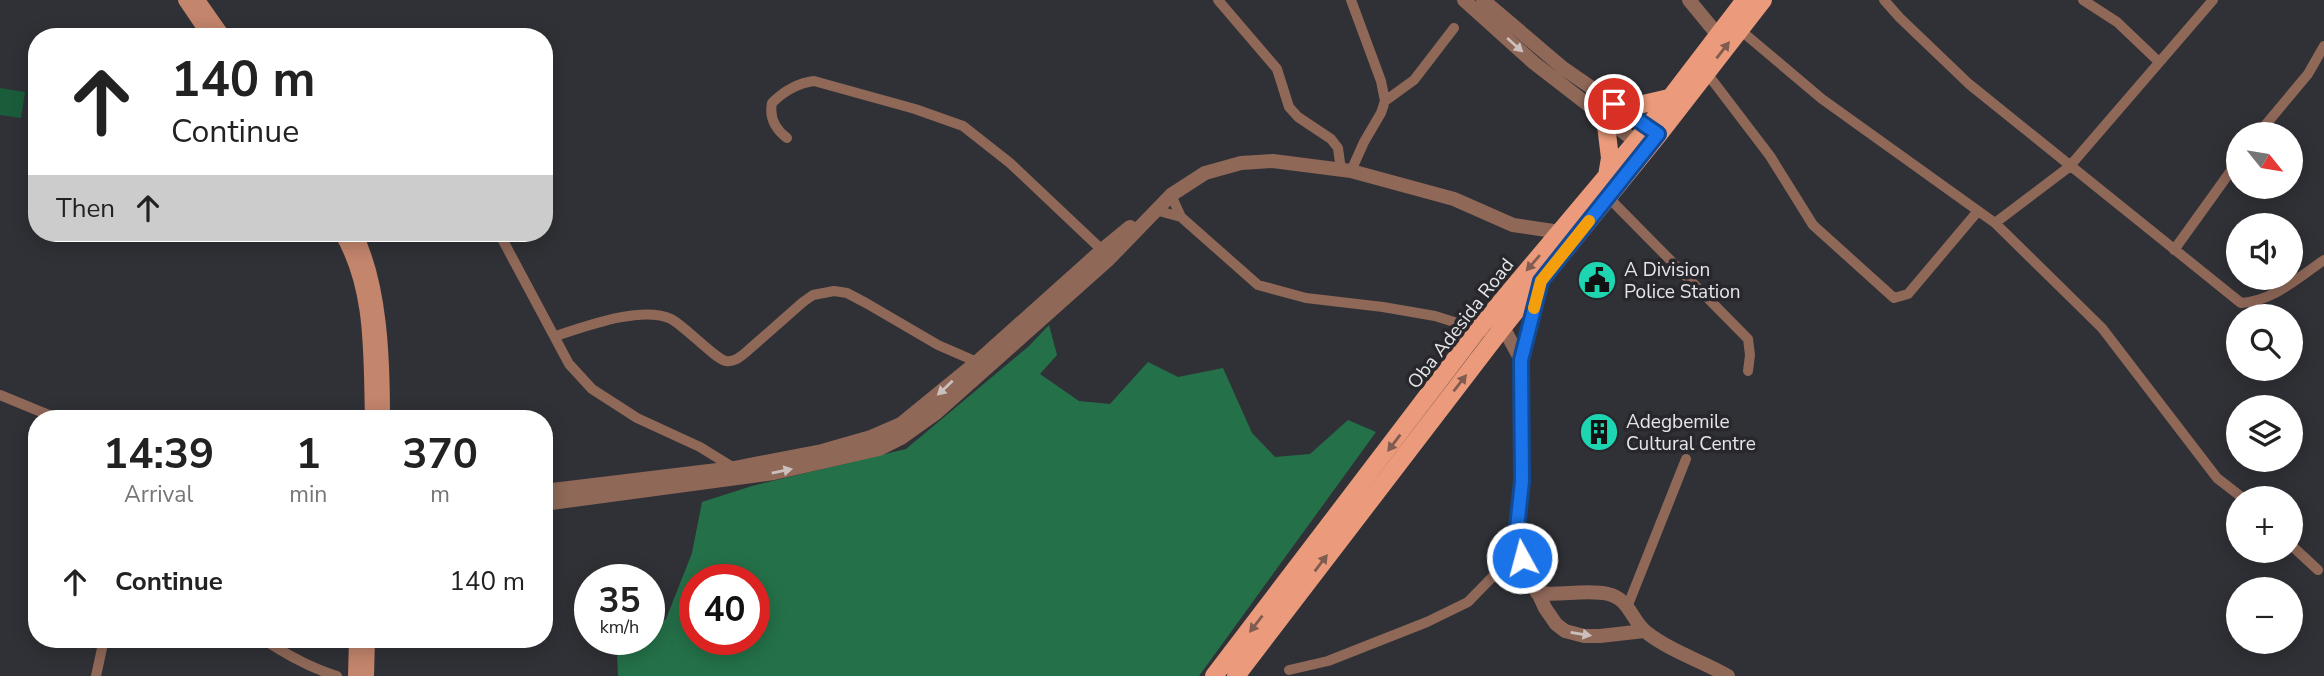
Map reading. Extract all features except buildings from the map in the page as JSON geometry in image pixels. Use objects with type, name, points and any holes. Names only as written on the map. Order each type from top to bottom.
[{"type":"main road","points":[[185,0],[204,28]]},
{"type":"main road","points":[[198,0],[218,28]]},
{"type":"main road","name":"Oba Adesida Road","points":[[1653,130],[1669,98],[1745,0]]},
{"type":"main road","name":"Oba Adesida Road","points":[[1236,676],[1498,333],[1608,197],[1641,145],[1706,72],[1763,0]]},
{"type":"main road","points":[[1608,176],[1609,110],[1669,98]]},
{"type":"main road","name":"Oba Adesida Road","points":[[1214,676],[1479,328],[1608,176],[1641,145]]},
{"type":"main road","points":[[346,242],[358,266],[367,313],[372,410]]},
{"type":"main road","points":[[360,242],[374,284],[383,410]]},
{"type":"main road","points":[[355,676],[356,648]]},
{"type":"main road","points":[[367,676],[368,648]]},
{"type":"street","points":[[1218,0],[1276,69],[1289,107],[1298,117],[1331,139],[1338,148],[1346,171]]},
{"type":"street","points":[[1346,171],[1381,113],[1385,101],[1384,91],[1351,0]]},
{"type":"street","points":[[1464,0],[1534,63],[1609,110],[1653,130]]},
{"type":"street","points":[[1483,0],[1609,110],[1641,145]]},
{"type":"street","points":[[1689,0],[1717,34]]},
{"type":"street","points":[[1884,0],[1969,84],[2241,303],[2256,302],[2269,297],[2324,260]]},
{"type":"street","points":[[2083,0],[2117,22],[2159,62]]},
{"type":"street","points":[[1995,223],[2069,167],[2213,0]]},
{"type":"street","points":[[1385,101],[1414,80],[1454,28]]},
{"type":"street","points":[[1739,29],[1822,99],[1995,223],[2102,328],[2217,478],[2227,486]]},
{"type":"street","points":[[2269,122],[2308,74],[2324,46]]},
{"type":"street","points":[[1706,72],[1770,156],[1813,225],[1894,298],[1908,294],[1978,211]]},
{"type":"street","points":[[787,138],[778,132],[773,124],[772,103],[779,95],[803,82],[814,80],[934,115],[962,126],[988,144],[1102,250]]},
{"type":"street","points":[[553,490],[734,468],[822,451],[891,429],[915,415],[1102,250],[1171,195],[1205,173],[1241,163],[1273,162],[1346,171],[1454,199],[1513,225],[1560,232]]},
{"type":"street","points":[[2174,250],[2226,178]]},
{"type":"street","points":[[1171,195],[1181,217],[1250,278],[1269,290],[1306,298],[1436,316],[1498,333],[1521,360]]},
{"type":"street","points":[[1608,197],[1748,339],[1748,371]]},
{"type":"street","points":[[1150,214],[1181,217]]},
{"type":"street","points":[[553,503],[774,473],[879,449],[901,438],[936,413],[1109,258],[1139,229],[1150,214]]},
{"type":"street","points":[[504,242],[569,364],[592,389],[637,418],[700,447],[734,468]]},
{"type":"street","points":[[1289,670],[1328,661],[1427,622],[1468,602],[1504,565],[1517,543],[1522,481],[1521,360],[1541,281]]},
{"type":"street","points":[[555,336],[608,319],[660,315],[695,336],[718,358],[736,360],[813,295],[834,291],[847,293],[938,345],[977,362]]},
{"type":"street","points":[[0,395],[37,410]]},
{"type":"street","points":[[1628,605],[1686,459]]},
{"type":"street","points":[[1517,543],[1537,593],[1556,624],[1572,634],[1600,636],[1644,631]]},
{"type":"street","points":[[2303,556],[2318,570]]},
{"type":"street","points":[[1537,593],[1608,594],[1620,599],[1628,605],[1644,631],[1728,676]]},
{"type":"street","points":[[96,676],[102,648]]},
{"type":"street","points":[[277,648],[337,676]]},
{"type":"green space","points":[[0,88],[25,92],[21,118],[0,115]]},
{"type":"green space","points":[[1049,325],[1057,355],[1040,374],[1079,401],[1110,404],[1148,362],[1178,377],[1223,368],[1252,433],[1275,457],[1310,454],[1348,420],[1376,432],[1199,676],[618,676],[617,655],[665,655],[665,620],[679,586],[679,655],[770,655],[770,564],[688,564],[702,502],[752,486],[906,449],[1028,347]]},
{"type":"slow traffic","points":[[1534,308],[1541,281],[1589,221]]},
{"type":"place","name":"A Division Police Station","points":[[1597,280]]},
{"type":"place","name":"Adegbemile Cultural Centre","points":[[1599,432]]},
{"type":"route","points":[[1522,558],[1517,543],[1522,481],[1521,360],[1541,281],[1658,134],[1614,104]]}]
